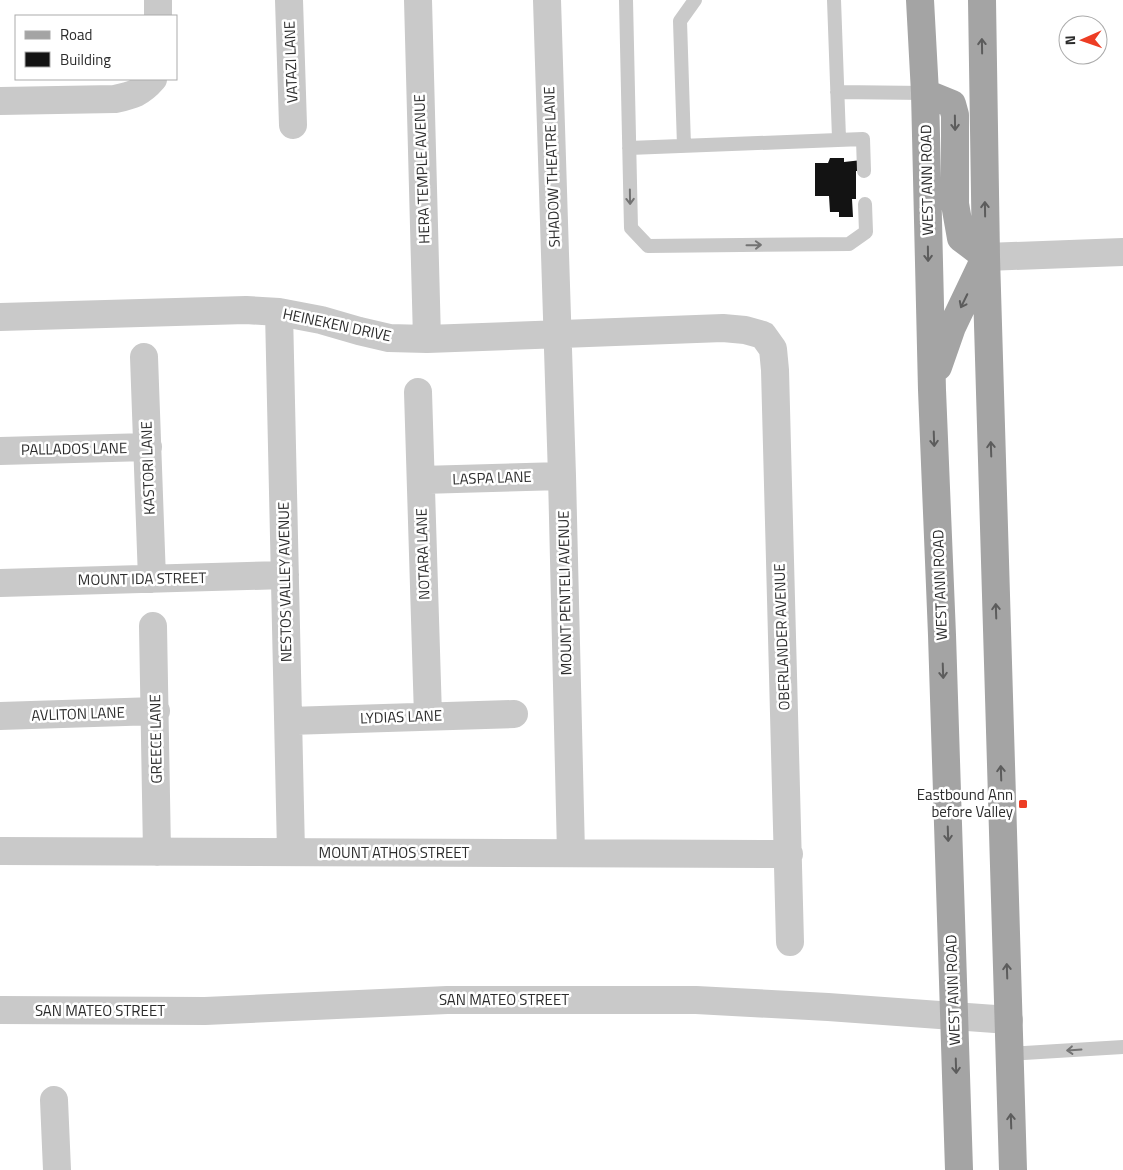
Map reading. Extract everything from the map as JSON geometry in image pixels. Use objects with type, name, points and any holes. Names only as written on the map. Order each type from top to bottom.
[{"type":"main road","name":"WEST ANN ROAD","points":[[920,0],[925,93],[932,390],[959,1170]]},
{"type":"main road","points":[[982,0],[986,257],[1013,1170]]},
{"type":"main road","points":[[925,93],[952,104],[955,115],[955,204],[961,238],[986,257]]},
{"type":"main road","points":[[932,390],[952,327],[986,257]]},
{"type":"street","points":[[158,0],[158,15]]},
{"type":"street","name":"VATAZI LANE","points":[[288,0],[292,125]]},
{"type":"street","name":"HERA TEMPLE AVENUE","points":[[418,0],[427,339]]},
{"type":"street","name":"SHADOW THEATRE LANE","points":[[547,0],[557,334]]},
{"type":"street","points":[[0,101],[115,99],[143,90],[152,80]]},
{"type":"street","points":[[986,257],[1123,252]]},
{"type":"street","name":"HEINEKEN DRIVE","points":[[0,317],[246,310],[279,312],[321,320],[390,338],[427,339],[723,328],[746,330],[764,335]]},
{"type":"street","name":"NESTOS VALLEY AVENUE","points":[[279,312],[292,852]]},
{"type":"street","name":"MOUNT PENTELI AVENUE","points":[[557,334],[572,853]]},
{"type":"street","name":"OBERLANDER AVENUE","points":[[764,335],[773,349],[776,370],[790,942]]},
{"type":"street","name":"KASTORI LANE","points":[[144,357],[152,579]]},
{"type":"street","name":"NOTARA LANE","points":[[418,392],[428,716]]},
{"type":"street","name":"PALLADOS LANE","points":[[0,451],[148,447]]},
{"type":"street","name":"LASPA LANE","points":[[421,480],[562,476]]},
{"type":"street","name":"MOUNT IDA STREET","points":[[0,583],[285,576]]},
{"type":"street","name":"GREECE LANE","points":[[154,626],[157,852]]},
{"type":"street","name":"AVLITON LANE","points":[[0,716],[156,711]]},
{"type":"street","name":"LYDIAS LANE","points":[[288,721],[514,714]]},
{"type":"street","name":"MOUNT ATHOS STREET","points":[[0,852],[789,854]]},
{"type":"street","name":"SAN MATEO STREET","points":[[0,1010],[206,1011],[447,1000],[696,1000],[1009,1020]]},
{"type":"street","points":[[54,1100],[57,1170]]},
{"type":"lane","points":[[626,0],[631,228],[648,246],[848,244],[866,232],[864,204]]},
{"type":"lane","points":[[684,146],[680,21],[695,0]]},
{"type":"lane","points":[[834,0],[839,138]]},
{"type":"lane","points":[[837,92],[925,93]]},
{"type":"lane","points":[[629,148],[839,138],[863,139],[864,171]]},
{"type":"lane","points":[[1009,1054],[1123,1047]]},
{"type":"building","points":[[830,158],[844,158],[844,162],[862,160],[862,171],[856,171],[856,199],[852,199],[853,217],[839,217],[839,212],[830,212],[829,196],[815,196],[815,163],[828,163]]},
{"type":"place","name":"Eastbound Ann before Valley","points":[[1023,804]]}]
